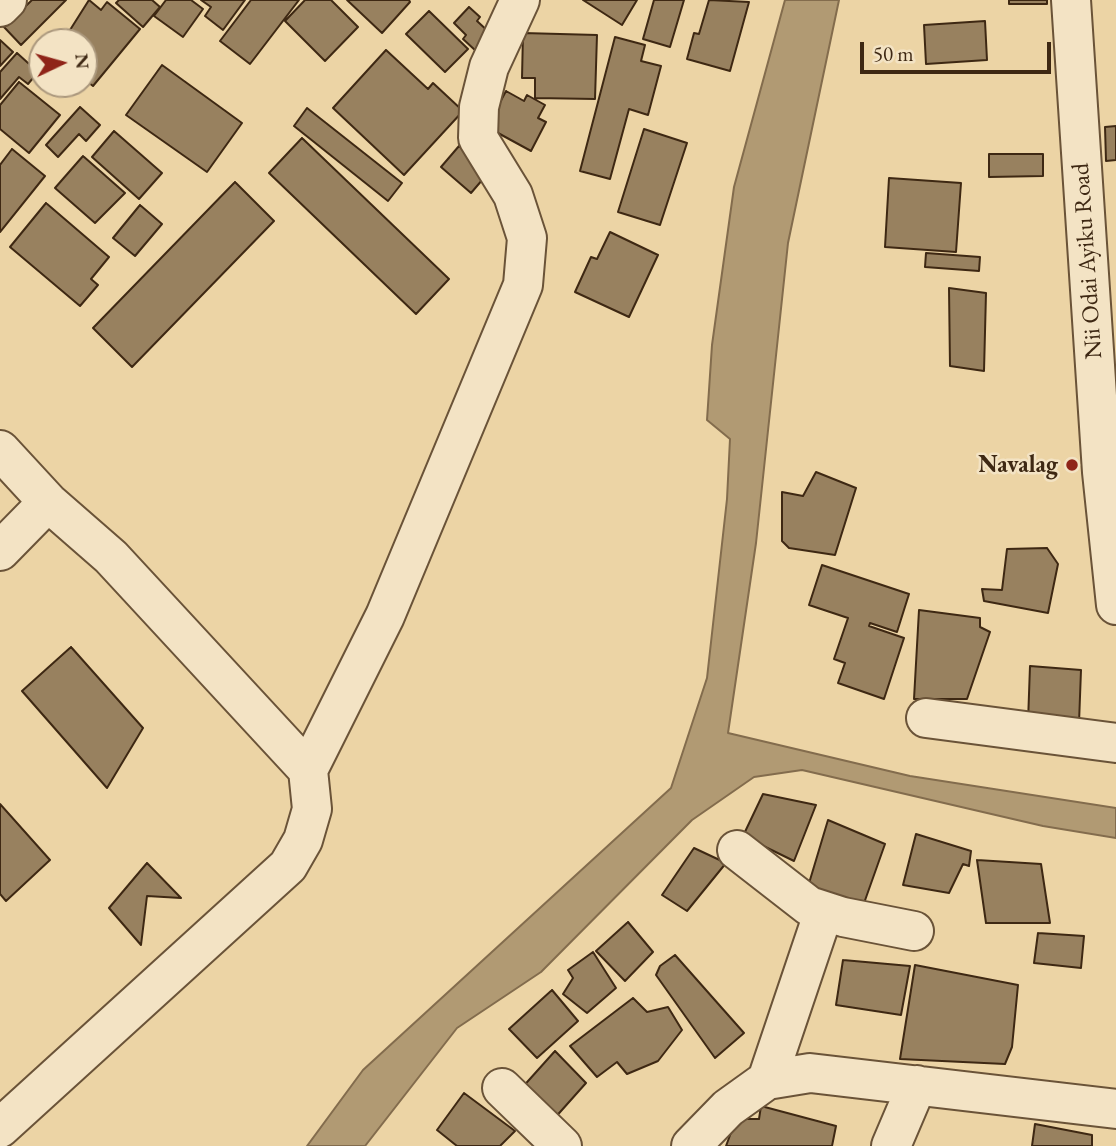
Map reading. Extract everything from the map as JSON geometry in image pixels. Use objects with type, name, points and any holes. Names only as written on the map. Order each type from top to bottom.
[{"type":"street","points":[[0,7],[7,0]]},
{"type":"street","points":[[0,1128],[288,866],[303,840],[312,809],[308,770],[385,616],[523,285],[527,238],[513,195],[478,138],[479,107],[489,67],[520,0]]},
{"type":"street","name":"Nii Odai Ayiku Road","points":[[1071,0],[1106,396],[1116,605]]},
{"type":"street","points":[[0,450],[48,502],[111,557],[308,770]]},
{"type":"street","points":[[0,551],[48,502]]},
{"type":"street","points":[[926,718],[1116,743]]},
{"type":"street","points":[[737,850],[809,906],[914,931]]},
{"type":"street","points":[[767,1080],[824,911]]},
{"type":"street","points":[[691,1146],[728,1108],[767,1080],[810,1073],[1116,1109]]},
{"type":"street","points":[[891,1146],[917,1085]]},
{"type":"street","points":[[502,1088],[562,1146]]},
{"type":"shaded area","points":[[785,0],[839,0],[788,243],[756,543],[728,733],[910,776],[1116,808],[1116,838],[1043,826],[802,770],[754,777],[692,820],[541,972],[457,1028],[365,1146],[307,1146],[363,1070],[671,788],[707,678],[727,499],[730,439],[707,420],[712,345],[734,187]]},
{"type":"building","points":[[32,0],[66,0],[38,28],[28,28],[28,38],[21,45],[4,27]]},
{"type":"building","points":[[89,0],[101,10],[107,2],[140,29],[98,80],[98,28],[71,28]]},
{"type":"building","points":[[119,0],[152,0],[160,7],[143,27],[116,3]]},
{"type":"building","points":[[166,0],[191,0],[203,9],[183,37],[154,16]]},
{"type":"building","points":[[201,0],[245,0],[223,30],[205,16],[211,7]]},
{"type":"building","points":[[251,0],[299,0],[250,64],[220,41]]},
{"type":"building","points":[[305,0],[331,0],[358,27],[325,61],[285,21]]},
{"type":"building","points":[[347,0],[409,0],[410,2],[382,33]]},
{"type":"building","points":[[583,0],[637,0],[622,25]]},
{"type":"building","points":[[654,0],[684,0],[670,47],[643,39]]},
{"type":"building","points":[[709,0],[749,2],[730,71],[687,59],[694,33],[699,34]]},
{"type":"building","points":[[1009,0],[1047,0],[1047,4],[1009,4]]},
{"type":"building","points":[[469,7],[480,17],[477,21],[491,34],[476,51],[463,39],[466,35],[454,23]]},
{"type":"building","points":[[429,11],[468,49],[445,72],[406,34]]},
{"type":"building","points":[[985,21],[987,60],[926,64],[924,25]]},
{"type":"building","points":[[523,33],[597,35],[595,99],[535,98],[535,78],[522,78]]},
{"type":"building","points":[[615,37],[645,45],[641,61],[661,66],[648,115],[629,109],[610,179],[580,171]]},
{"type":"building","points":[[0,40],[13,52],[0,66]]},
{"type":"building","points":[[386,50],[428,89],[433,83],[463,111],[404,175],[333,108]]},
{"type":"building","points":[[17,53],[28,63],[28,84],[19,77],[0,99],[0,72]]},
{"type":"building","points":[[162,65],[242,123],[207,172],[126,115]]},
{"type":"building","points":[[19,82],[28,89],[28,98],[39,98],[60,115],[29,153],[0,129],[0,105]]},
{"type":"building","points":[[506,91],[524,101],[527,95],[545,105],[538,118],[546,122],[531,151],[487,127]]},
{"type":"building","points":[[80,107],[100,125],[86,141],[79,134],[58,157],[46,145]]},
{"type":"building","points":[[307,108],[402,183],[388,201],[294,126]]},
{"type":"building","points":[[1116,126],[1116,160],[1106,161],[1105,127]]},
{"type":"building","points":[[644,129],[687,143],[660,225],[618,212]]},
{"type":"building","points":[[114,131],[162,173],[139,199],[92,157]]},
{"type":"building","points":[[302,138],[449,279],[416,314],[269,173]]},
{"type":"building","points":[[459,146],[489,172],[471,193],[441,167]]},
{"type":"building","points":[[12,149],[45,176],[0,232],[0,165]]},
{"type":"building","points":[[989,154],[1043,154],[1043,176],[989,177]]},
{"type":"building","points":[[83,156],[125,193],[95,223],[55,188]]},
{"type":"building","points":[[889,178],[961,183],[956,252],[885,247]]},
{"type":"building","points":[[235,182],[274,221],[132,367],[93,328]]},
{"type":"building","points":[[46,203],[109,257],[91,279],[98,285],[80,306],[10,247]]},
{"type":"building","points":[[140,205],[162,224],[135,256],[113,238]]},
{"type":"building","points":[[610,232],[658,255],[629,317],[575,292],[591,257],[597,259]]},
{"type":"building","points":[[926,253],[980,257],[979,271],[925,267]]},
{"type":"building","points":[[949,288],[986,293],[984,371],[950,366]]},
{"type":"building","points":[[816,472],[856,488],[835,555],[789,548],[782,541],[782,492],[803,496]]},
{"type":"building","points":[[1047,548],[1058,564],[1048,613],[984,601],[982,589],[1002,590],[1007,549]]},
{"type":"building","points":[[822,565],[909,594],[897,632],[870,623],[869,626],[904,638],[884,699],[838,683],[845,663],[834,659],[848,618],[809,605]]},
{"type":"building","points":[[919,610],[980,618],[980,627],[990,632],[967,699],[914,699]]},
{"type":"building","points":[[71,647],[143,728],[107,788],[22,691]]},
{"type":"building","points":[[1030,666],[1081,670],[1079,723],[1028,722]]},
{"type":"building","points":[[763,794],[816,805],[794,861],[743,836]]},
{"type":"building","points":[[0,804],[50,860],[6,901],[0,894]]},
{"type":"building","points":[[828,820],[885,844],[863,906],[807,890]]},
{"type":"building","points":[[916,834],[971,851],[969,866],[963,864],[949,893],[903,885]]},
{"type":"building","points":[[694,848],[726,863],[687,911],[662,895]]},
{"type":"building","points":[[977,860],[1041,864],[1050,923],[986,923]]},
{"type":"building","points":[[147,863],[181,898],[147,896],[141,945],[109,908]]},
{"type":"building","points":[[628,922],[653,952],[625,981],[596,951]]},
{"type":"building","points":[[1038,933],[1084,936],[1081,968],[1034,963]]},
{"type":"building","points":[[593,952],[616,988],[587,1013],[563,994],[573,978],[568,970]]},
{"type":"building","points":[[675,955],[744,1033],[715,1058],[656,975],[660,966]]},
{"type":"building","points":[[843,960],[910,966],[901,1015],[836,1005]]},
{"type":"building","points":[[915,965],[1018,985],[1012,1047],[1005,1064],[900,1059]]},
{"type":"building","points":[[552,990],[578,1021],[537,1058],[509,1029]]},
{"type":"building","points":[[633,998],[647,1012],[668,1007],[682,1030],[658,1061],[627,1074],[617,1062],[597,1077],[570,1046]]},
{"type":"building","points":[[555,1051],[586,1083],[553,1120],[520,1090]]},
{"type":"building","points":[[464,1093],[515,1131],[500,1146],[457,1146],[437,1130]]},
{"type":"building","points":[[761,1106],[836,1126],[832,1146],[726,1146],[736,1119],[759,1119]]},
{"type":"building","points":[[1035,1124],[1092,1135],[1092,1146],[1032,1146]]},
{"type":"place","name":"Navalag","points":[[1072,465]]}]
